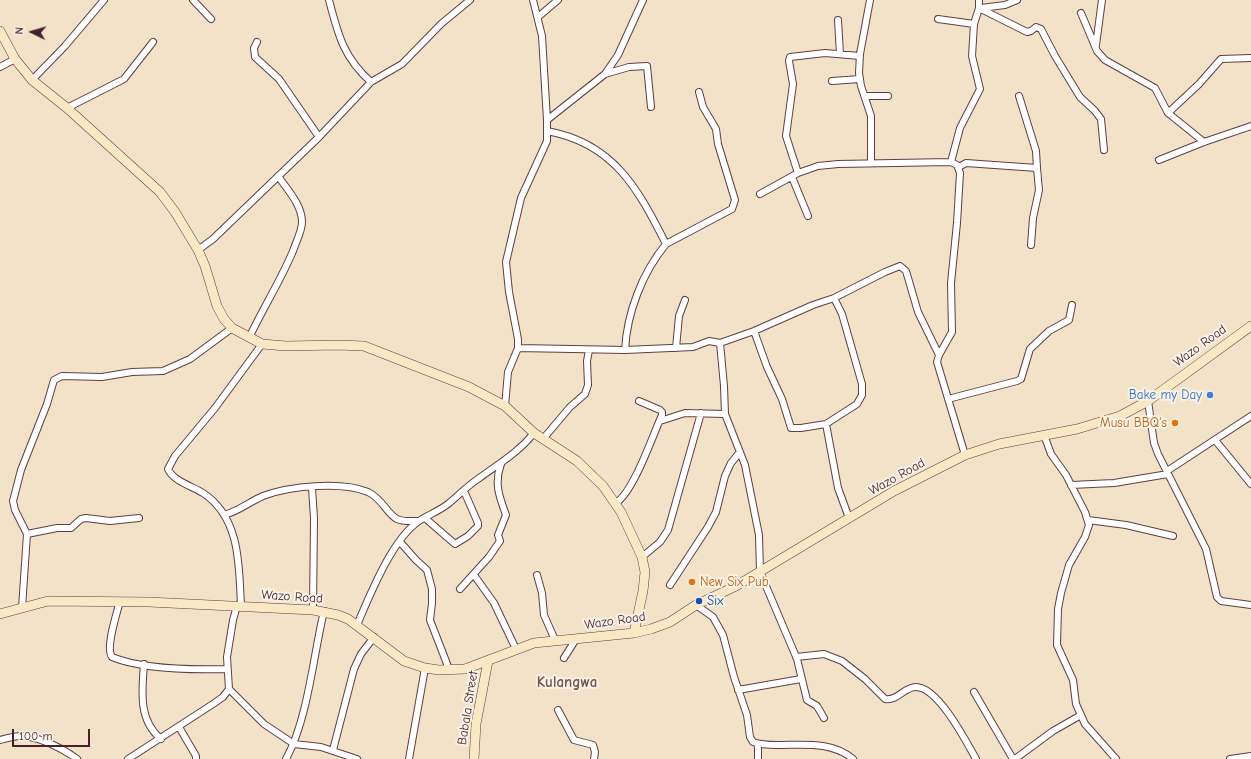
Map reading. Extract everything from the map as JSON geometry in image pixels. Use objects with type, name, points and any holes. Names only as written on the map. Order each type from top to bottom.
[{"type":"main road","points":[[0,31],[15,58],[32,80],[67,108],[160,192],[175,212],[198,250],[205,266],[218,306],[224,319],[232,328],[248,338],[262,344],[286,346],[364,346],[469,387],[505,406],[534,433],[577,461],[603,486],[616,503],[642,557],[645,572],[643,591],[634,633]]},
{"type":"main road","name":"Wazo Road","points":[[0,614],[48,601],[120,601],[324,611],[338,615],[357,625],[404,661],[425,668],[449,669],[465,669],[534,643],[634,633],[670,622],[696,605],[760,572],[848,518],[965,455],[998,444],[1077,430],[1120,416],[1148,401],[1251,326]]},
{"type":"main road","name":"Babala Street","points":[[474,759],[476,724],[488,661]]},
{"type":"street","points":[[32,80],[65,46],[104,0]]},
{"type":"street","points":[[193,0],[211,19]]},
{"type":"street","points":[[328,0],[342,46],[359,72],[371,82]]},
{"type":"street","points":[[198,250],[213,239],[319,137],[371,82],[402,64],[445,20],[470,0]]},
{"type":"street","points":[[505,406],[508,372],[518,348],[518,339],[509,292],[506,262],[521,198],[547,141],[542,36],[533,0]]},
{"type":"street","points":[[538,17],[558,0]]},
{"type":"street","points":[[547,120],[605,74],[618,55],[643,0]]},
{"type":"street","points":[[870,0],[860,56],[860,79],[871,116],[871,163]]},
{"type":"street","points":[[951,162],[960,128],[980,89],[972,56],[974,24],[979,8],[979,0]]},
{"type":"street","points":[[979,8],[1005,5],[1017,0]]},
{"type":"street","points":[[1095,47],[1102,0]]},
{"type":"street","points":[[979,8],[1027,32],[1036,27],[1041,29],[1055,56],[1080,97],[1101,118],[1104,150]]},
{"type":"street","points":[[1081,13],[1095,47],[1105,60],[1111,65],[1155,88],[1168,113],[1204,142]]},
{"type":"street","points":[[938,19],[974,24]]},
{"type":"street","points":[[838,20],[840,54]]},
{"type":"street","points":[[67,108],[124,79],[130,74],[153,42]]},
{"type":"street","points":[[257,42],[254,48],[255,57],[279,79],[319,137]]},
{"type":"street","points":[[798,173],[786,136],[793,84],[789,61],[790,58],[793,56],[825,53],[860,56]]},
{"type":"street","points":[[1168,113],[1199,84],[1221,59],[1228,57],[1251,58]]},
{"type":"street","points":[[0,68],[15,58]]},
{"type":"street","points":[[605,74],[629,67],[647,66],[650,107]]},
{"type":"street","points":[[832,81],[860,79]]},
{"type":"street","points":[[625,350],[626,334],[632,309],[658,253],[666,244],[732,209],[734,206],[735,200],[718,144],[716,129],[703,107],[699,92]]},
{"type":"street","points":[[865,96],[888,96]]},
{"type":"street","points":[[1019,96],[1036,151],[1039,190],[1033,218],[1031,245]]},
{"type":"street","points":[[1159,160],[1204,142],[1251,126]]},
{"type":"street","points":[[547,131],[577,139],[597,151],[620,170],[640,194],[666,244]]},
{"type":"street","points":[[760,194],[798,173],[818,166],[871,163],[951,162],[959,167]]},
{"type":"street","points":[[959,167],[966,163],[1037,168]]},
{"type":"street","points":[[959,167],[957,223],[951,283],[952,332],[939,355],[937,362],[965,455]]},
{"type":"street","points":[[248,338],[279,283],[300,234],[302,222],[300,213],[292,196],[278,176]]},
{"type":"street","points":[[792,177],[808,216]]},
{"type":"street","points":[[518,348],[625,350],[693,347],[710,342],[720,343],[754,331],[813,305],[834,298],[900,266],[906,271],[918,312],[939,355]]},
{"type":"street","points":[[754,331],[767,366],[782,399],[791,428],[826,424],[857,404],[862,395],[862,384],[842,314],[834,298]]},
{"type":"street","points":[[676,348],[679,316],[685,300]]},
{"type":"street","points":[[948,399],[1021,379],[1030,349],[1049,331],[1069,320],[1072,304]]},
{"type":"street","points":[[22,608],[27,534],[15,510],[13,501],[14,492],[28,451],[47,404],[54,380],[62,376],[102,377],[132,372],[163,371],[190,359],[232,328]]},
{"type":"street","points":[[720,343],[725,414],[733,438],[745,465],[759,535],[760,572],[796,657],[807,700],[817,706],[824,718]]},
{"type":"street","points":[[262,344],[169,465],[170,473],[204,494],[224,515],[237,546],[240,563],[239,606],[230,637],[227,669],[229,689],[235,697],[264,724],[294,744],[321,747],[356,759]]},
{"type":"street","points":[[543,439],[570,407],[585,394],[588,385],[587,361],[589,350]]},
{"type":"street","points":[[1148,401],[1154,443],[1206,549],[1217,597],[1221,601],[1251,605]]},
{"type":"street","points":[[616,503],[621,500],[631,485],[660,421],[662,412],[660,410],[639,402]]},
{"type":"street","points":[[660,421],[685,413],[725,414]]},
{"type":"street","points":[[642,557],[660,542],[668,530],[701,413]]},
{"type":"street","points":[[1071,485],[1114,484],[1168,472],[1251,416]]},
{"type":"street","points":[[826,424],[838,488],[848,518]]},
{"type":"street","points":[[224,515],[236,512],[261,497],[272,493],[312,488],[346,486],[360,489],[377,497],[398,520],[418,521],[447,505],[476,480],[502,464],[523,447],[534,433]]},
{"type":"street","points":[[1044,435],[1052,454],[1071,485],[1088,520],[1088,529],[1070,565],[1058,609],[1057,645],[1073,680],[1076,704],[1085,724],[1116,759]]},
{"type":"street","points":[[1215,440],[1251,484]]},
{"type":"street","points":[[670,585],[708,527],[716,512],[725,476],[731,463],[740,452]]},
{"type":"street","points":[[460,589],[474,575],[500,540],[498,535],[506,515],[497,488],[498,473],[502,464]]},
{"type":"street","points":[[312,488],[314,518],[313,610]]},
{"type":"street","points":[[425,518],[452,543],[455,544],[468,536],[478,526],[478,523],[464,490]]},
{"type":"street","points":[[27,534],[57,528],[71,528],[81,519],[86,518],[110,521],[139,518]]},
{"type":"street","points":[[1088,520],[1126,525],[1173,536]]},
{"type":"street","points":[[357,625],[390,556],[418,521]]},
{"type":"street","points":[[400,542],[427,570],[432,589],[430,620],[449,669]]},
{"type":"street","points":[[474,575],[494,603],[516,649]]},
{"type":"street","points":[[537,575],[542,593],[544,615],[555,640]]},
{"type":"street","points":[[120,601],[113,629],[110,654],[116,658],[144,664],[192,670],[227,669]]},
{"type":"street","points":[[696,605],[713,617],[723,635],[738,690],[747,714],[750,737],[753,742],[758,744],[828,746],[839,749],[853,759]]},
{"type":"street","points":[[286,759],[294,744],[309,686],[324,611]]},
{"type":"street","points":[[333,750],[354,669],[361,654],[374,637]]},
{"type":"street","points":[[564,658],[576,639]]},
{"type":"street","points":[[796,657],[824,654],[842,661],[870,684],[885,699],[892,699],[909,688],[920,687],[931,694],[945,707],[976,759]]},
{"type":"street","points":[[144,664],[143,708],[149,726],[161,739]]},
{"type":"street","points":[[409,759],[425,668]]},
{"type":"street","points":[[738,690],[801,678]]},
{"type":"street","points":[[129,759],[223,698],[229,689]]},
{"type":"street","points":[[974,692],[1014,759],[1053,731],[1081,715]]},
{"type":"street","points":[[558,710],[574,740],[593,745],[595,752],[594,759]]},
{"type":"street","points":[[179,727],[196,756],[196,759]]},
{"type":"street","points":[[0,740],[22,736],[39,740],[58,748],[77,759]]},
{"type":"street","points":[[758,744],[758,759]]},
{"type":"street","points":[[1230,759],[1251,756]]},
{"type":"place","name":"Bake my Day","points":[[1210,395]]},
{"type":"place","name":"Musu BBQ's","points":[[1175,423]]},
{"type":"place","name":"New Six Pub","points":[[692,582]]},
{"type":"place","name":"Six","points":[[699,601]]},
{"type":"district","name":"Kulangwa","points":[[567,683]]}]
